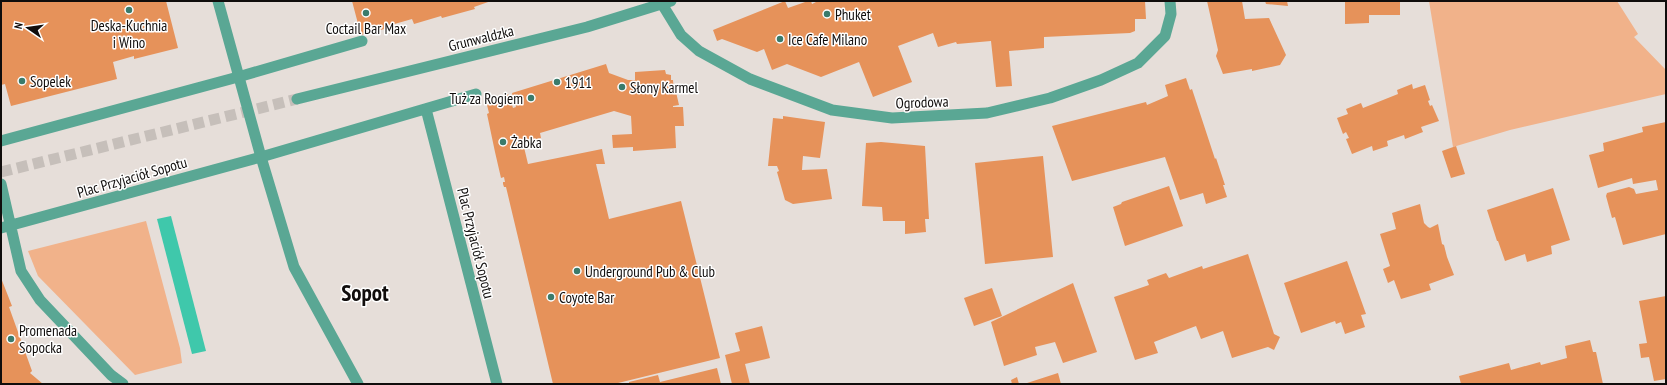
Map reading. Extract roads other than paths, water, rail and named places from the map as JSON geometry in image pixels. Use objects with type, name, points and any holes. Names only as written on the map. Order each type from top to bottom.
[{"type":"street","points":[[218,1],[260,156],[294,267],[358,384]]},
{"type":"street","name":"Ogrodowa","points":[[667,3],[681,35],[699,51],[750,79],[832,110],[892,118],[987,113],[1050,98],[1101,80],[1138,63],[1165,36],[1171,14],[1170,1]]},
{"type":"street","name":"Grunwaldzka","points":[[297,99],[587,26],[667,3]]},
{"type":"street","points":[[1,141],[238,77],[362,41]]},
{"type":"street","name":"Plac Przyjaciół Sopotu","points":[[6,227],[476,94]]},
{"type":"street","name":"Plac Przyjaciół Sopotu","points":[[426,109],[497,384]]},
{"type":"street","points":[[1,184],[6,227],[21,271],[40,300],[111,375],[123,384]]},
{"type":"tunnel","points":[[1,172],[297,99]]},
{"type":"place","name":"Deska-Kuchnia i Wino","points":[[129,10]]},
{"type":"place","name":"Coctail Bar Max","points":[[366,13]]},
{"type":"place","name":"Phuket","points":[[827,14]]},
{"type":"place","name":"Ice Cafe Milano","points":[[780,39]]},
{"type":"place","name":"Sopelek","points":[[22,81]]},
{"type":"place","name":"1911","points":[[557,82]]},
{"type":"place","name":"Słony Karmel","points":[[622,87]]},
{"type":"place","name":"Tuż za Rogiem","points":[[531,98]]},
{"type":"place","name":"Żabka","points":[[503,142]]},
{"type":"place","name":"Underground Pub & Club","points":[[577,271]]},
{"type":"place","name":"Coyote Bar","points":[[551,297]]},
{"type":"place","name":"Promenada Sopocka","points":[[11,339]]},
{"type":"district","name":"Sopot","points":[[365,292]]}]
